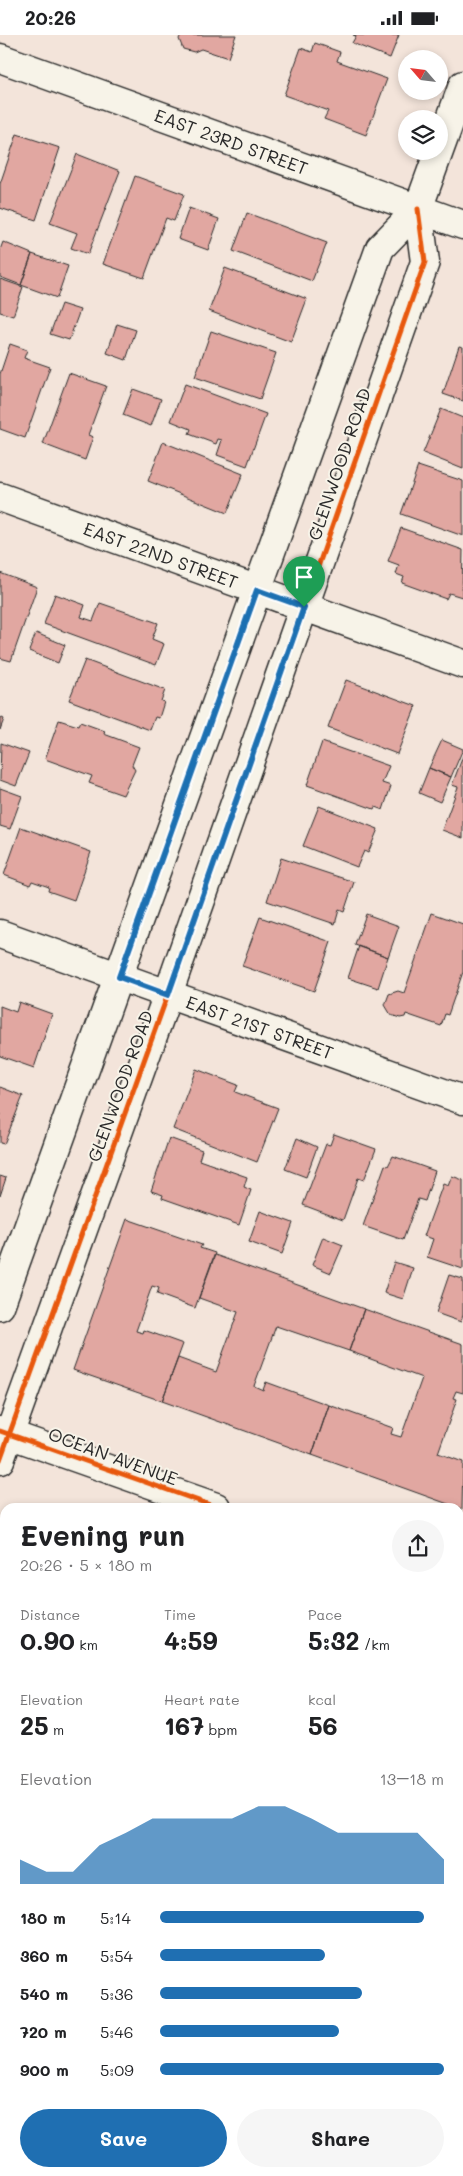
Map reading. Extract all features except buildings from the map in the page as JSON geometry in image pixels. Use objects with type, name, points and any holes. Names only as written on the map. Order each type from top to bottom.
[{"type":"street","name":"EAST 23RD STREET","points":[[0,58],[463,225]]},
{"type":"street","name":"GLENWOOD ROAD","points":[[0,1306],[380,248],[418,209],[463,85]]},
{"type":"street","name":"GLENWOOD ROAD","points":[[0,1460],[5,1433],[168,995],[424,262],[418,209]]},
{"type":"street","name":"EAST 22ND STREET","points":[[0,497],[463,664]]},
{"type":"street","name":"EAST 21ST STREET","points":[[0,934],[463,1100]]},
{"type":"street","name":"OCEAN AVENUE","points":[[5,1433],[205,1503]]},
{"type":"cycle path","points":[[0,1460],[168,994],[425,262],[418,209]]},
{"type":"cycle path","points":[[0,1431],[205,1503]]},
{"type":"route","points":[[257,590],[304,607],[168,995],[119,977],[257,590]]}]
